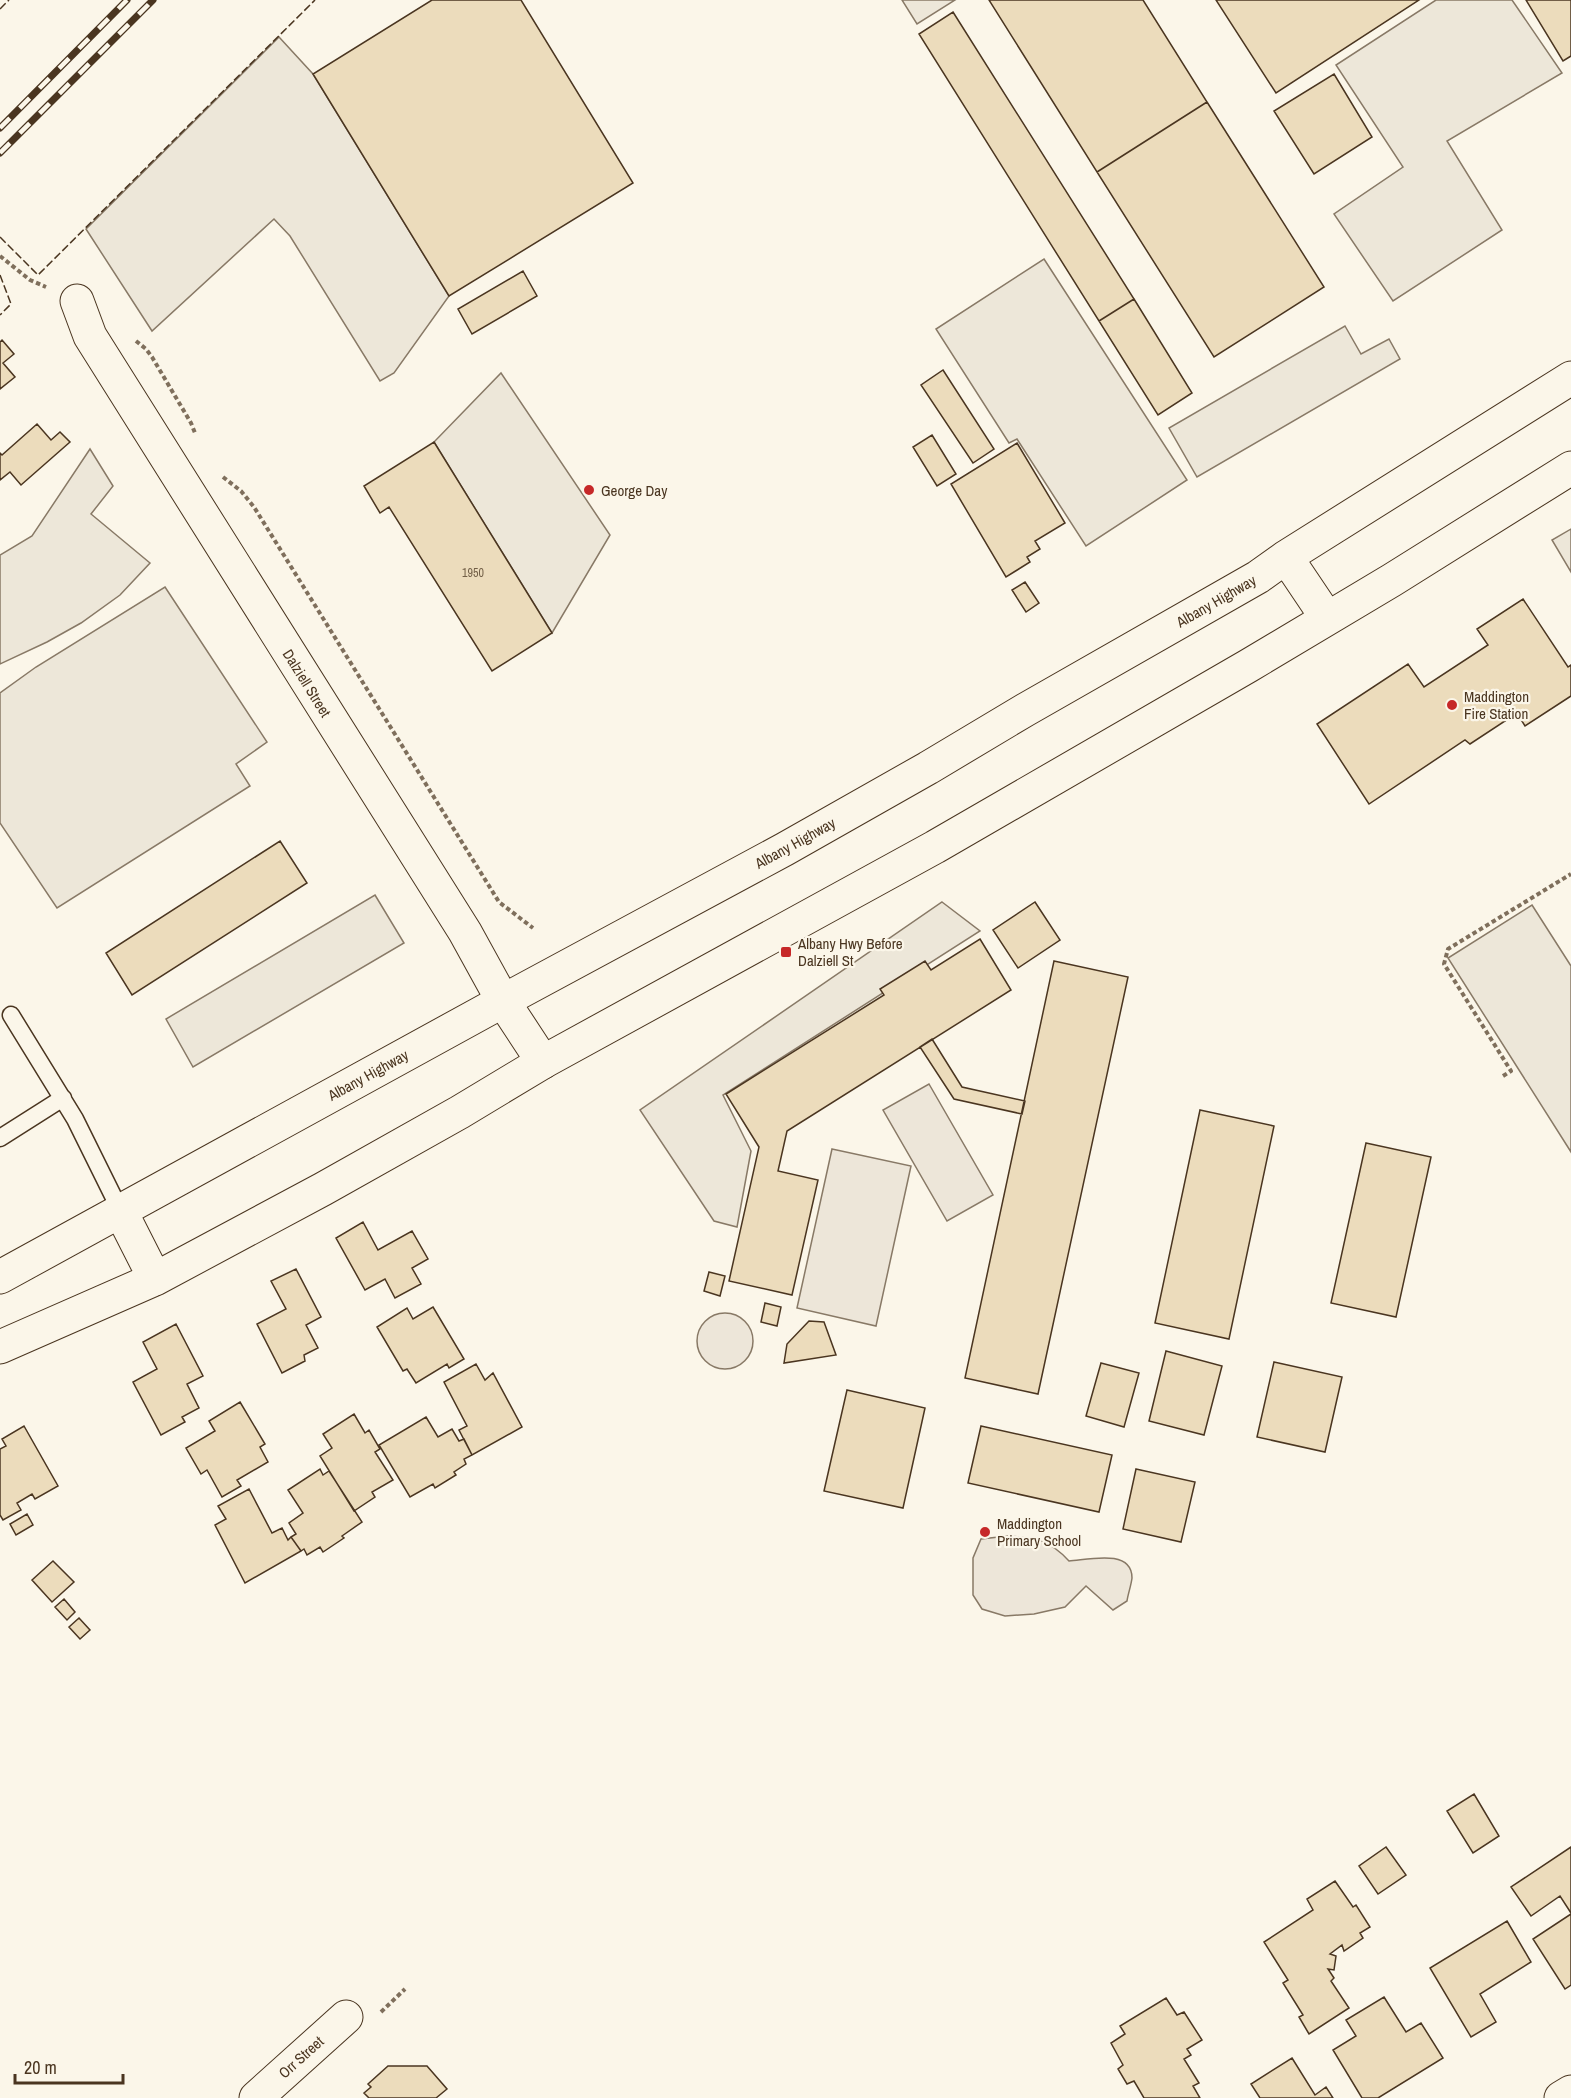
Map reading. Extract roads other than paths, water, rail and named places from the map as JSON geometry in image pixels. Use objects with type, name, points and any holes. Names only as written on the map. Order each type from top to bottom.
[{"type":"main road","name":"Dalziell Street","points":[[77,301],[90,336],[102,356],[465,932],[503,1000],[543,1062]]},
{"type":"main road","name":"Albany Highway","points":[[0,1277],[503,1000],[785,849],[928,768],[1258,577],[1286,557],[1571,378]]},
{"type":"main road","points":[[0,1347],[155,1279],[440,1123],[543,1062],[935,848],[1392,580],[1571,468]]},
{"type":"main road","points":[[1286,557],[1327,618]]},
{"type":"main road","points":[[120,1210],[155,1279]]},
{"type":"main road","name":"Orr Street","points":[[256,2098],[346,2017]]},
{"type":"main road","points":[[1561,2098],[1571,2092]]},
{"type":"lane","points":[[11,1015],[75,1119],[120,1210]]},
{"type":"lane","points":[[0,1138],[63,1098]]},
{"type":"railway","points":[[0,128],[127,0]]},
{"type":"railway","points":[[0,153],[153,0]]},
{"type":"place","name":"George Day","points":[[589,490]]},
{"type":"place","name":"Maddington Fire Station","points":[[1452,705]]},
{"type":"place","name":"Albany Hwy Before Dalziell St","points":[[786,952]]},
{"type":"place","name":"Maddington Primary School","points":[[985,1532]]}]
